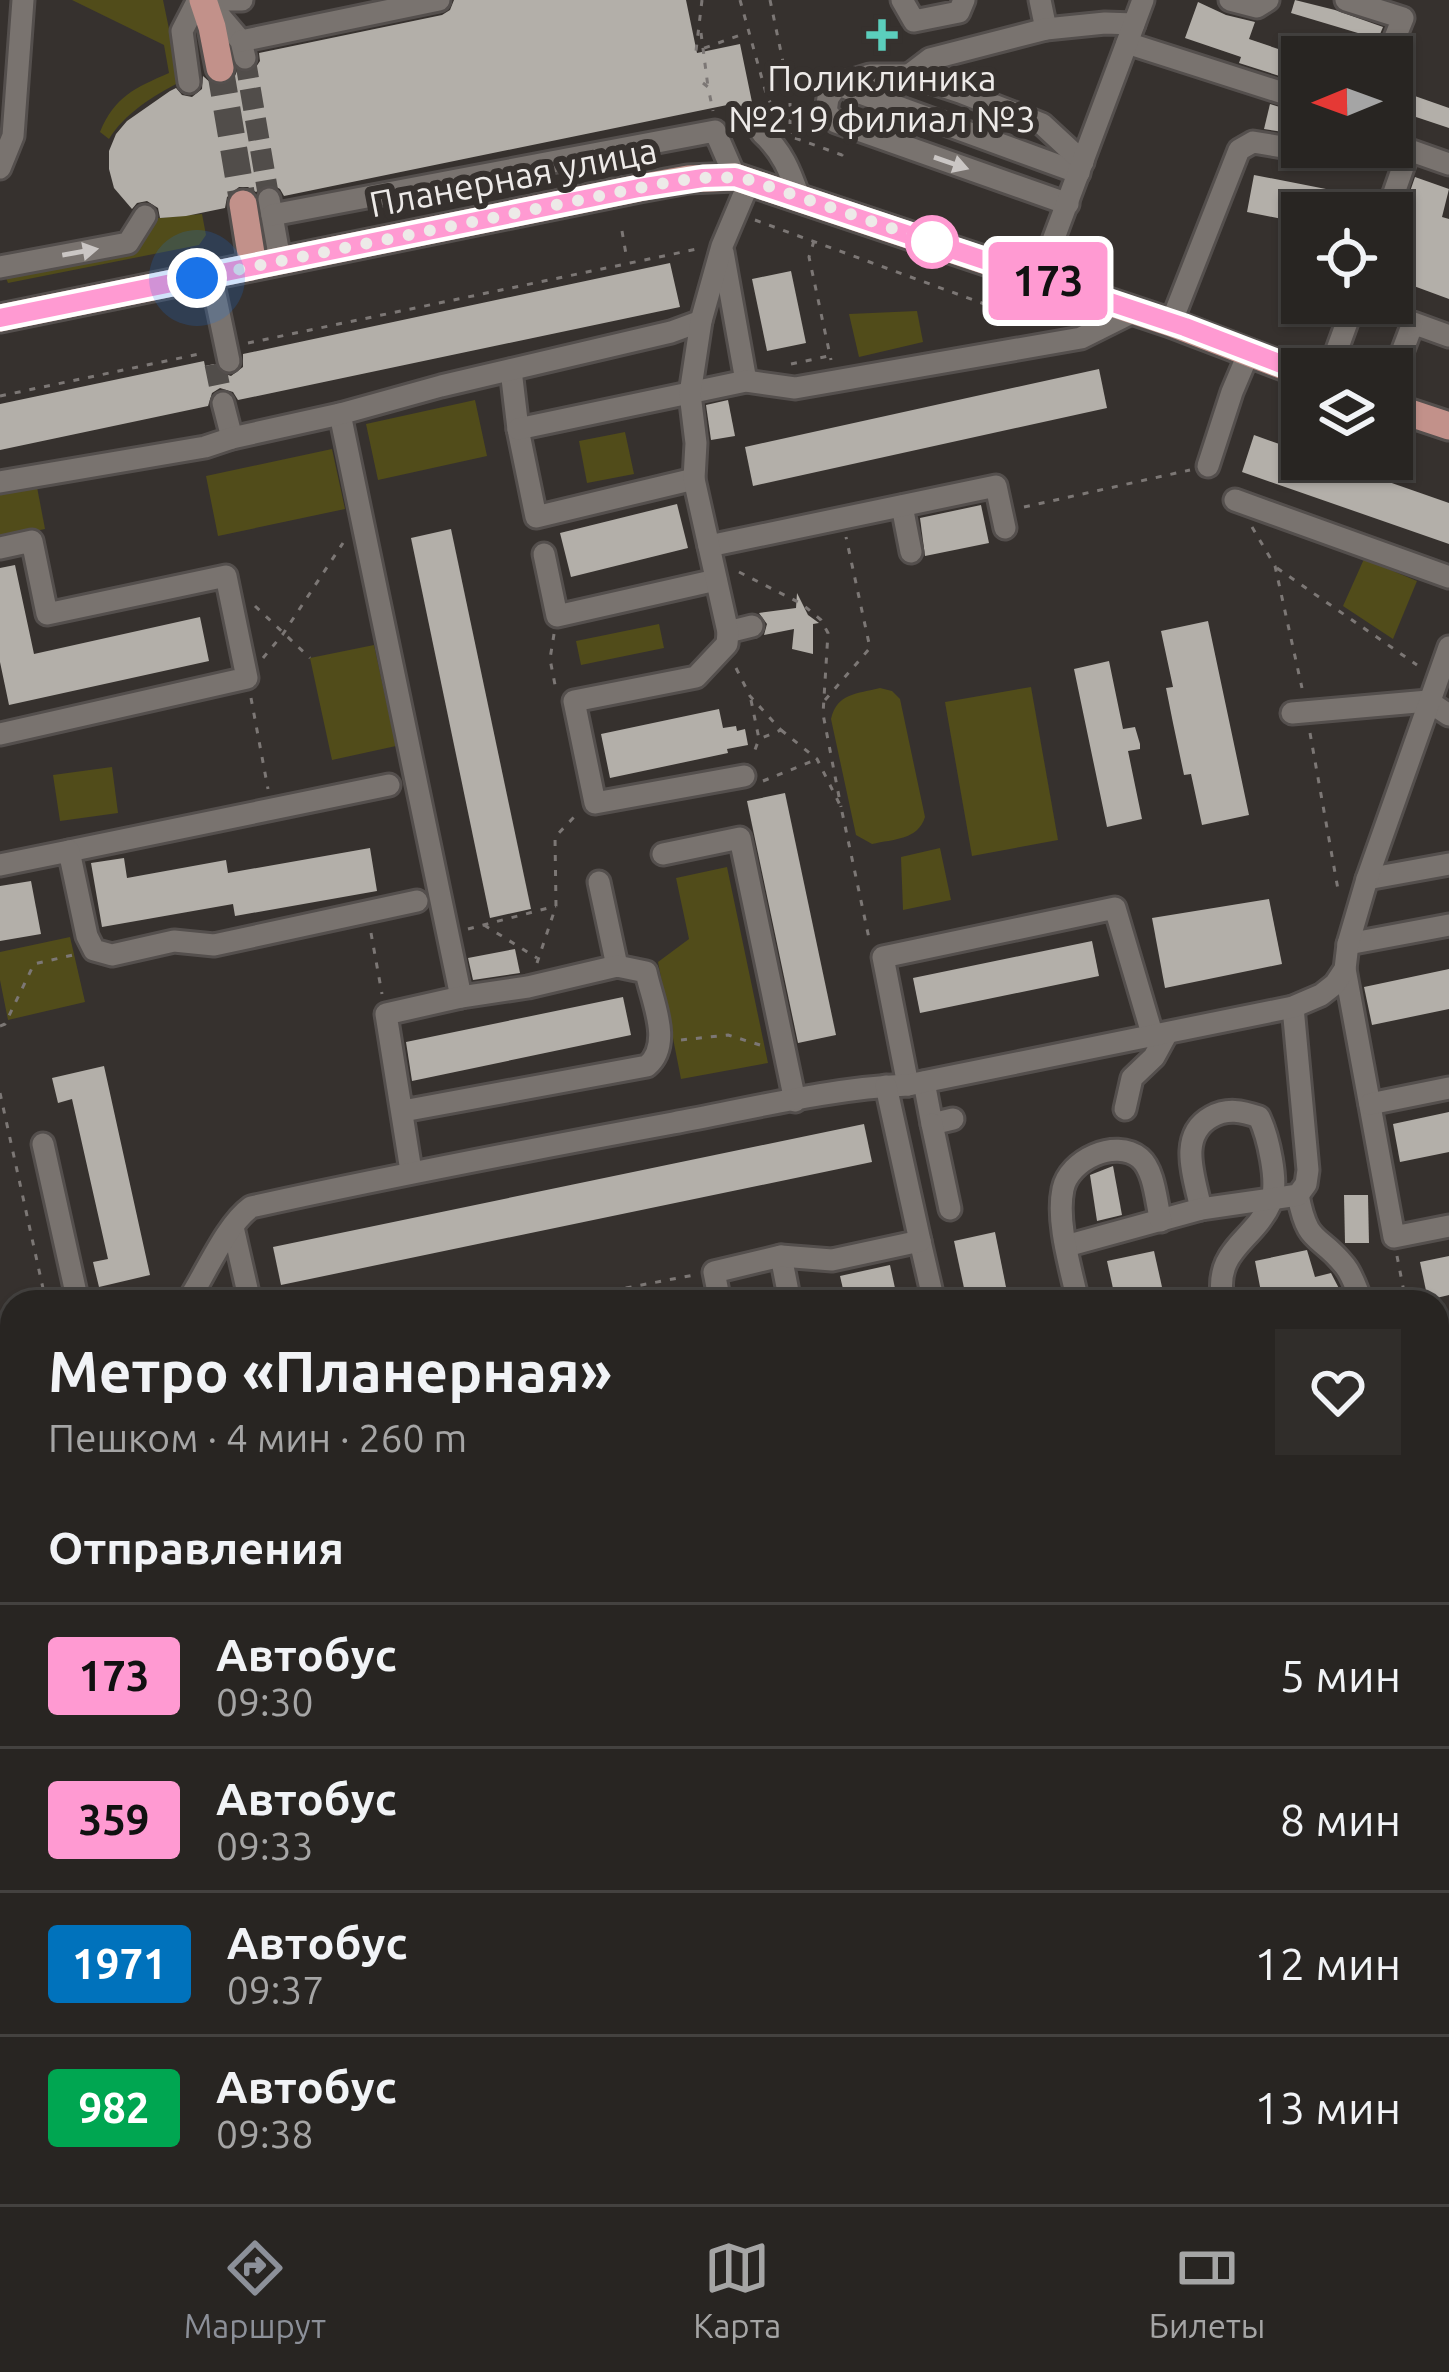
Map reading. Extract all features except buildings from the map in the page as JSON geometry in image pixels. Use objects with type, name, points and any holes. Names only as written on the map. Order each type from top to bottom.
[{"type":"main road","points":[[202,0],[212,27],[235,55]]},
{"type":"main road","name":"Планерная улица","points":[[0,318],[639,188],[703,178],[743,179],[1136,310],[1281,365]]},
{"type":"main road","points":[[262,206],[267,263]]},
{"type":"main road","points":[[1413,414],[1449,427]]},
{"type":"street","points":[[0,168],[13,136],[23,0]]},
{"type":"street","points":[[189,82],[182,31],[202,0]]},
{"type":"street","points":[[224,0],[242,0]]},
{"type":"street","points":[[235,55],[439,0]]},
{"type":"street","points":[[902,0],[914,21],[958,12],[964,0]]},
{"type":"street","points":[[1040,0],[1046,29]]},
{"type":"street","points":[[1039,278],[1143,0]]},
{"type":"street","points":[[1230,0],[1257,7],[1268,0]]},
{"type":"street","points":[[1346,0],[1403,19],[1396,36]]},
{"type":"street","points":[[908,75],[930,58],[1046,29],[1105,23],[1281,91]]},
{"type":"street","points":[[1068,204],[836,122],[826,112],[828,98],[837,85],[870,75],[908,75],[1042,124],[1081,168]]},
{"type":"street","points":[[837,85],[1081,168]]},
{"type":"street","points":[[262,206],[715,131],[743,179],[701,321],[690,394],[694,479],[728,638]]},
{"type":"street","points":[[762,133],[786,161],[799,196]]},
{"type":"street","points":[[1171,323],[1239,150],[1253,142],[1281,147]]},
{"type":"street","points":[[1413,151],[1449,164]]},
{"type":"street","points":[[0,267],[128,243],[145,216]]},
{"type":"street","points":[[722,246],[746,381]]},
{"type":"street","points":[[204,276],[219,358]]},
{"type":"street","points":[[518,429],[746,381],[795,388],[1081,338],[1136,310]]},
{"type":"street","points":[[0,482],[206,447],[701,321]]},
{"type":"street","points":[[1404,348],[1413,323],[1449,336]]},
{"type":"street","points":[[1208,466],[1249,352]]},
{"type":"street","points":[[511,370],[536,518],[694,479]]},
{"type":"street","points":[[230,402],[240,436]]},
{"type":"street","points":[[340,414],[461,998]]},
{"type":"street","points":[[544,554],[557,616],[842,518],[996,486],[1003,520]]},
{"type":"street","points":[[1235,500],[1449,577]]},
{"type":"street","points":[[902,506],[911,552]]},
{"type":"street","points":[[0,548],[32,541],[47,614],[226,577],[248,678],[0,734]]},
{"type":"street","points":[[752,626],[728,638],[696,676],[574,701],[596,803],[752,779]]},
{"type":"street","points":[[1449,647],[1367,879],[1348,944],[1346,969],[1394,1237],[1449,1226]]},
{"type":"street","points":[[1299,712],[1428,701],[1449,715]]},
{"type":"street","points":[[0,865],[389,785]]},
{"type":"street","points":[[663,854],[740,838],[795,1101]]},
{"type":"street","points":[[68,851],[87,936],[94,950],[112,955],[174,940],[214,945],[416,901]]},
{"type":"street","points":[[1367,879],[1449,864]]},
{"type":"street","points":[[599,882],[617,966]]},
{"type":"street","points":[[931,1290],[920,1241],[906,1084],[884,957],[1114,908],[1160,1036],[1154,1057],[1132,1078],[1107,1085]]},
{"type":"street","points":[[1348,944],[1449,926]]},
{"type":"street","points":[[403,1111],[647,1066],[658,1057],[662,1042],[646,971],[617,966],[386,1014],[411,1171]]},
{"type":"street","points":[[194,1290],[251,1207],[411,1171],[1160,1036],[1292,1007],[1321,995],[1346,969]]},
{"type":"street","points":[[1292,1007],[1308,1170],[1298,1195],[1303,1221],[1311,1237],[1347,1268],[1357,1290]]},
{"type":"street","points":[[1125,1109],[1132,1078]]},
{"type":"street","points":[[906,1084],[943,1122],[950,1209]]},
{"type":"street","points":[[1370,1104],[1449,1088]]},
{"type":"street","points":[[1201,1209],[1192,1164],[1191,1141],[1196,1129],[1226,1111],[1259,1117],[1269,1138],[1273,1198],[1227,1257],[1223,1290]]},
{"type":"street","points":[[44,1144],[74,1290]]},
{"type":"street","points":[[1075,1290],[1066,1246],[1063,1188],[1074,1167],[1096,1153],[1125,1152],[1140,1159],[1150,1174],[1161,1221]]},
{"type":"street","points":[[1066,1246],[1201,1209],[1298,1195]]},
{"type":"street","points":[[233,1227],[247,1290]]},
{"type":"street","points":[[718,1290],[714,1272],[781,1256],[832,1260],[920,1241]]},
{"type":"street","points":[[781,1256],[788,1290]]},
{"type":"path","points":[[702,0],[696,51],[748,32]]},
{"type":"path","points":[[740,0],[779,124],[790,136],[842,155]]},
{"type":"path","points":[[770,0],[790,95],[790,136]]},
{"type":"path","points":[[703,49],[715,131]]},
{"type":"path","points":[[736,213],[1081,338]]},
{"type":"path","points":[[622,231],[628,262]]},
{"type":"path","points":[[815,240],[809,257],[836,380]]},
{"type":"path","points":[[0,396],[219,358],[628,262],[722,246]]},
{"type":"path","points":[[1081,259],[1086,247]]},
{"type":"path","points":[[1003,520],[1208,466]]},
{"type":"path","points":[[1235,500],[1275,566],[1299,712],[1340,897]]},
{"type":"path","points":[[272,808],[248,678],[283,634],[360,516]]},
{"type":"path","points":[[824,701],[870,648],[842,518]]},
{"type":"path","points":[[712,561],[802,604],[828,633],[823,714],[871,945],[884,957]]},
{"type":"path","points":[[1275,566],[1436,678]]},
{"type":"path","points":[[254,605],[310,658]]},
{"type":"path","points":[[557,616],[550,659],[559,703]]},
{"type":"path","points":[[728,638],[733,663],[750,696],[817,760],[841,807]]},
{"type":"path","points":[[750,696],[759,739],[752,779],[817,760]]},
{"type":"path","points":[[759,739],[781,730]]},
{"type":"path","points":[[528,987],[556,906],[555,837],[580,811]]},
{"type":"path","points":[[448,934],[556,906]]},
{"type":"path","points":[[367,912],[386,1014]]},
{"type":"path","points":[[484,925],[538,959]]},
{"type":"path","points":[[0,1026],[34,964],[76,954]]},
{"type":"path","points":[[662,1042],[728,1035],[784,1053]]},
{"type":"path","points":[[0,1094],[43,1290]]},
{"type":"path","points":[[1394,1237],[1404,1290]]},
{"type":"path","points":[[617,1290],[714,1272]]},
{"type":"shaded area","points":[[72,0],[163,0],[180,82],[140,106],[109,139],[100,132],[119,101],[169,73],[164,45]]},
{"type":"shaded area","points":[[202,214],[206,235],[199,245],[8,283],[6,278],[10,273],[139,246],[158,218]]},
{"type":"shaded area","points":[[917,311],[923,342],[859,357],[849,314]]},
{"type":"shaded area","points":[[475,400],[487,456],[378,480],[366,424]]},
{"type":"shaded area","points":[[625,432],[634,474],[587,483],[579,441]]},
{"type":"shaded area","points":[[332,449],[345,509],[218,536],[206,476]]},
{"type":"shaded area","points":[[37,487],[45,529],[0,538],[0,494]]},
{"type":"shaded area","points":[[1364,559],[1417,581],[1393,639],[1343,606]]},
{"type":"shaded area","points":[[659,624],[664,648],[581,665],[576,641]]},
{"type":"shaded area","points":[[374,645],[396,746],[332,760],[310,658]]},
{"type":"shaded area","points":[[1031,687],[1058,840],[972,856],[945,702]]},
{"type":"shaded area","points":[[880,688],[900,699],[925,817],[911,834],[872,844],[856,835],[831,719],[843,699]]},
{"type":"shaded area","points":[[112,767],[118,813],[60,821],[53,775]]},
{"type":"shaded area","points":[[940,848],[951,900],[903,910],[901,857]]},
{"type":"shaded area","points":[[727,867],[768,1063],[681,1079],[658,962],[689,939],[676,878]]},
{"type":"shaded area","points":[[70,937],[85,1002],[8,1020],[0,952]]},
{"type":"tunnel","points":[[245,58],[269,199]]},
{"type":"tunnel","points":[[220,68],[243,204]]},
{"type":"tunnel","points":[[215,364],[223,403]]},
{"type":"bus line","name":"173","points":[[0,318],[639,188],[735,177],[1185,327],[1281,364]]},
{"type":"place","name":"Поликлиника №219 филиал №3","points":[[882,35]]},
{"type":"route","points":[[197,278],[703,178],[750,180],[941,245],[932,242]]}]
